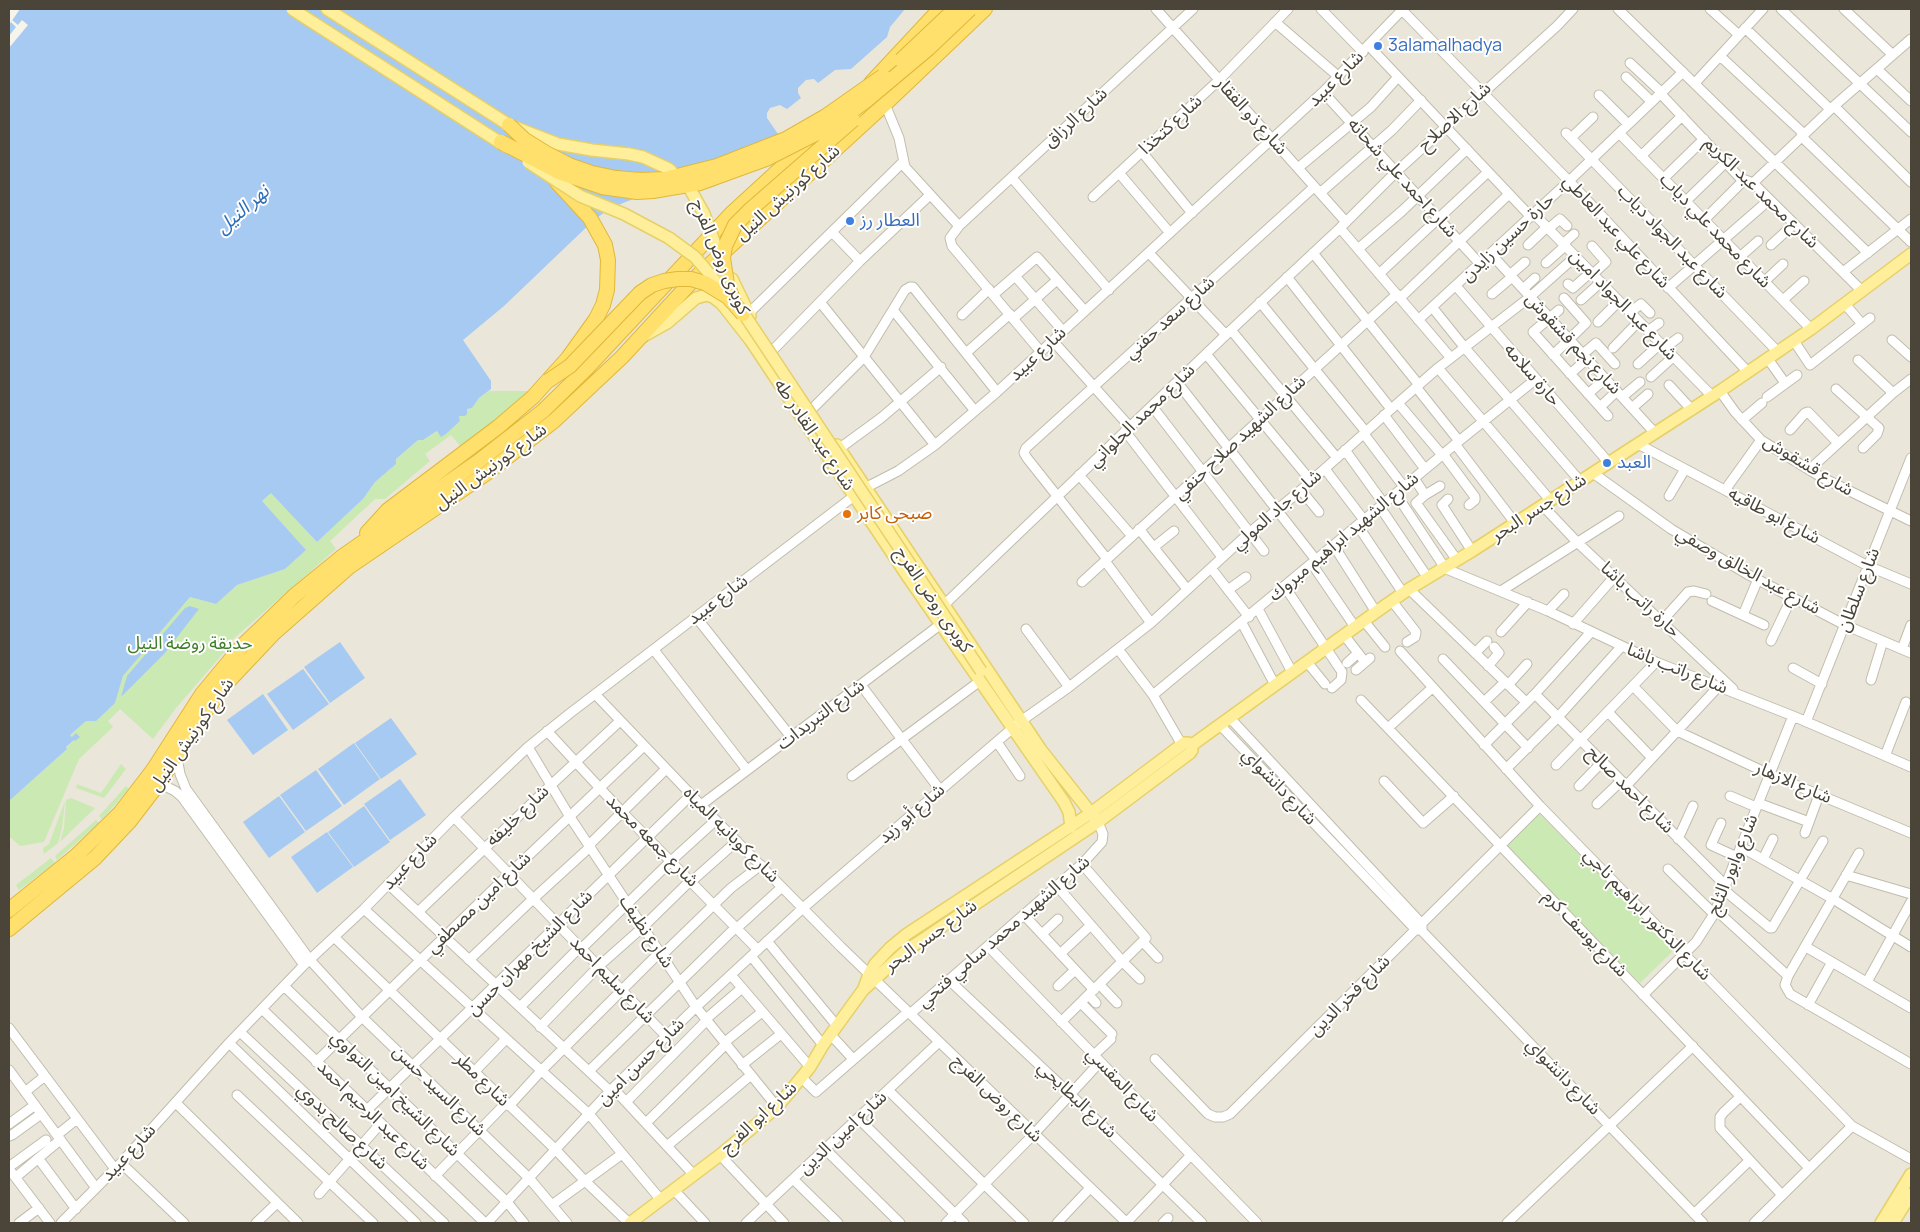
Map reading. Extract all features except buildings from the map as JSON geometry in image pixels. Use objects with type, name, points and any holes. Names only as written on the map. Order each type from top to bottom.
[{"type":"highway","points":[[509,125],[526,140],[546,152],[592,173],[640,180],[665,179],[693,173],[786,139],[807,128],[887,73],[955,9]]},
{"type":"highway","points":[[501,142],[561,173],[602,187],[653,191],[700,183],[766,159],[830,126],[881,88],[929,48],[970,9]]},
{"type":"highway","name":"شارع كورنيش النيل","points":[[9,929],[96,858],[129,822],[160,783],[223,687],[256,650],[349,566],[521,448],[598,380],[693,280],[885,104],[985,9]]},
{"type":"highway","points":[[734,302],[723,258],[725,246],[735,225],[905,72],[923,45],[939,10]]},
{"type":"highway","name":"شارع كورنيش النيل","points":[[9,910],[76,856],[120,813],[153,770],[202,694],[241,647],[294,596],[360,543],[479,462],[543,411],[736,209],[850,104],[939,10]]},
{"type":"highway","points":[[360,543],[368,531],[388,510],[498,427],[548,381],[578,346],[596,319],[605,298],[609,275],[605,245],[590,218],[555,181]]},
{"type":"highway","points":[[548,381],[570,366],[640,293],[664,281],[678,278],[705,283],[728,298],[746,314]]},
{"type":"main road","name":"كوبرى روض الفرج","points":[[292,9],[501,142],[555,181],[580,196],[632,218],[670,238],[695,258],[734,302],[752,333],[825,443],[831,461]]},
{"type":"main road","name":"كوبرى روض الفرج","points":[[327,9],[509,125],[558,144],[643,157],[669,169],[681,178],[698,201],[712,232],[730,287],[746,314],[981,676],[1000,690]]},
{"type":"main road","name":"شارع عبد القادر طه","points":[[731,245],[731,273],[746,314],[867,487],[1000,690],[1017,724],[1064,802],[1071,827]]},
{"type":"main road","name":"شارع جسر البحر","points":[[871,977],[1094,817],[1190,753],[1192,750],[1187,745],[1230,718],[1406,591],[1472,551],[1716,394],[1794,341],[1911,254]]},
{"type":"main road","name":"شارع عبد القادر طه","points":[[638,339],[667,324],[696,298],[707,295],[718,300],[751,341],[941,624],[1017,724],[1094,817]]},
{"type":"main road","points":[[1068,812],[1077,810],[1081,802]]},
{"type":"main road","name":"شارع جسر البحر","points":[[863,990],[886,952],[906,934],[1071,827],[1094,817]]},
{"type":"main road","name":"شارع ابو الفرج","points":[[629,1223],[720,1155],[777,1107],[802,1078],[863,990]]},
{"type":"main road","points":[[1881,1223],[1911,1174]]},
{"type":"main road","points":[[1893,1223],[1911,1194]]},
{"type":"street","name":"شارع ذو الفقار","points":[[1156,9],[1317,190],[1358,249],[1451,358]]},
{"type":"street","name":"شارع الرزاق","points":[[959,226],[1193,9]]},
{"type":"street","name":"شارع كتخذا","points":[[1093,197],[1219,80],[1288,9]]},
{"type":"street","name":"شارع عبد الجواد امين","points":[[1321,9],[1398,77],[1509,194],[1548,228],[1673,357],[1716,394]]},
{"type":"street","name":"شارع عبيد","points":[[68,1221],[76,1209],[118,1166],[229,1043],[307,962],[364,909],[454,817],[528,747],[854,496],[935,445],[1085,312],[1323,92],[1403,9]]},
{"type":"street","name":"شارع علي عبد العاطي","points":[[1403,9],[1569,181],[1748,372]]},
{"type":"street","name":"شارع الاصلاح","points":[[1343,225],[1396,172],[1557,26],[1573,9]]},
{"type":"street","points":[[1618,9],[1776,161],[1868,253]]},
{"type":"street","points":[[1710,9],[1742,31],[1832,108],[1911,182]]},
{"type":"street","points":[[1696,83],[1763,9]]},
{"type":"street","points":[[1781,9],[1911,132]]},
{"type":"street","points":[[1844,9],[1893,55]]},
{"type":"street","points":[[1275,22],[1339,77]]},
{"type":"street","points":[[1704,220],[1776,161],[1832,108],[1911,41]]},
{"type":"street","points":[[1720,56],[1911,242]]},
{"type":"street","name":"شارع محمد عبد الكريم","points":[[1630,63],[1661,93],[1740,178],[1749,182],[1769,200],[1862,291]]},
{"type":"street","points":[[1877,69],[1911,101]]},
{"type":"street","name":"حارة حسين زايدن","points":[[1418,320],[1533,215],[1683,72]]},
{"type":"street","points":[[1298,168],[1371,107],[1398,77]]},
{"type":"street","points":[[1626,78],[1652,102]]},
{"type":"street","name":"شارع احمد علي شحاته","points":[[1323,92],[1480,264]]},
{"type":"street","points":[[1599,95],[1628,124]]},
{"type":"street","name":"شارع سعد حفني","points":[[1057,496],[1026,458],[1024,453],[1026,448],[1191,299],[1317,190],[1373,147],[1420,100]]},
{"type":"street","points":[[885,104],[899,138],[903,162],[959,226],[952,235],[950,242],[1041,352]]},
{"type":"street","points":[[1642,156],[1682,116]]},
{"type":"street","name":"شارع عبد الجواد دياب","points":[[1593,117],[1569,136],[1778,352]]},
{"type":"street","name":"شارع محمد علي دياب","points":[[1619,133],[1811,328]]},
{"type":"street","points":[[1664,178],[1704,139]]},
{"type":"street","points":[[1358,249],[1467,149]]},
{"type":"street","points":[[1142,152],[1192,213]]},
{"type":"street","points":[[746,314],[903,162]]},
{"type":"street","points":[[1686,200],[1726,162]]},
{"type":"street","points":[[1379,274],[1488,172]]},
{"type":"street","points":[[1120,173],[1170,233]]},
{"type":"street","points":[[1012,178],[1109,290]]},
{"type":"street","name":"شارع الشهيد صلاح حنفي","points":[[1082,582],[1509,194]]},
{"type":"street","points":[[772,351],[860,261],[930,195]]},
{"type":"street","points":[[1668,288],[1769,200]]},
{"type":"street","points":[[1528,245],[1560,219],[1567,226]]},
{"type":"street","points":[[1843,272],[1911,219]]},
{"type":"street","points":[[1771,246],[1794,224]]},
{"type":"street","name":"شارع محمد الحلواني","points":[[944,604],[1343,225]]},
{"type":"street","points":[[832,232],[860,261]]},
{"type":"street","points":[[1546,263],[1574,234]]},
{"type":"street","points":[[1740,256],[1758,241]]},
{"type":"street","points":[[1568,284],[1573,288],[1606,262],[1592,246]]},
{"type":"street","points":[[1149,253],[1191,299],[1228,333],[1286,396],[1337,458]]},
{"type":"street","points":[[1313,253],[1417,386],[1515,523]]},
{"type":"street","name":"شارع نجم قشقوش","points":[[1491,254],[1656,434]]},
{"type":"street","name":"شارع جاد المولي","points":[[1017,724],[1069,687],[1151,623],[1222,557],[1325,469],[1417,386],[1530,297],[1576,256]]},
{"type":"street","points":[[962,315],[1015,276],[1035,258],[1038,258],[1085,312]]},
{"type":"street","points":[[1492,294],[1525,262]]},
{"type":"street","points":[[1765,281],[1783,264]]},
{"type":"street","points":[[1015,276],[1063,331]]},
{"type":"street","points":[[1287,277],[1391,409],[1425,469]]},
{"type":"street","points":[[1523,289],[1535,278]]},
{"type":"street","points":[[966,353],[1057,280]]},
{"type":"street","points":[[1581,300],[1601,282]]},
{"type":"street","points":[[1783,300],[1804,282]]},
{"type":"street","name":"حارة سلامه","points":[[1456,286],[1609,463]]},
{"type":"street","points":[[812,410],[864,357],[907,288],[912,287],[997,392]]},
{"type":"street","points":[[1552,355],[1586,321],[1564,298]]},
{"type":"street","points":[[1598,322],[1619,301]]},
{"type":"street","points":[[820,302],[935,445]]},
{"type":"street","points":[[1260,302],[1365,433],[1404,487]]},
{"type":"street","points":[[1630,312],[1641,304],[1650,313]]},
{"type":"street","points":[[1794,341],[1810,365],[1866,321],[1844,304]]},
{"type":"street","points":[[1432,306],[1465,348],[1580,481]]},
{"type":"street","points":[[893,310],[975,411]]},
{"type":"street","points":[[1559,310],[1535,329],[1534,334],[1608,416]]},
{"type":"street","points":[[1613,348],[1639,321]]},
{"type":"street","points":[[1648,331],[1659,323]]},
{"type":"street","points":[[1638,364],[1678,338]]},
{"type":"street","points":[[1892,340],[1911,357]]},
{"type":"street","points":[[1053,341],[1128,429],[1176,497],[1222,557]]},
{"type":"street","points":[[1570,374],[1596,343],[1614,364]]},
{"type":"street","points":[[1206,354],[1311,481]]},
{"type":"street","points":[[1651,377],[1673,357]]},
{"type":"street","points":[[1768,359],[1785,383]]},
{"type":"street","points":[[1858,360],[1893,393]]},
{"type":"street","points":[[840,448],[901,402],[940,368]]},
{"type":"street","name":"حارة راتب باشا","points":[[1438,368],[1484,422],[1577,542],[1738,694]]},
{"type":"street","points":[[1742,420],[1797,374]]},
{"type":"street","points":[[1588,394],[1605,378]]},
{"type":"street","name":"شارع الشهيد ابراهيم مبروك","points":[[1153,695],[1457,442],[1536,379]]},
{"type":"street","points":[[1809,470],[1866,417],[1911,379]]},
{"type":"street","points":[[1177,382],[1277,509],[1360,624],[1385,647]]},
{"type":"street","points":[[1600,407],[1640,382]]},
{"type":"street","points":[[1670,385],[1692,410]]},
{"type":"street","points":[[1836,389],[1879,428],[1879,431],[1863,448]]},
{"type":"street","points":[[1632,408],[1648,394]]},
{"type":"street","name":"شارع قشقوش","points":[[1716,394],[1761,440],[1809,470],[1911,521]]},
{"type":"street","points":[[1152,406],[1264,552]]},
{"type":"street","points":[[1391,409],[1442,455],[1475,497],[1475,500],[1469,505]]},
{"type":"street","points":[[1790,430],[1808,412],[1838,443]]},
{"type":"street","points":[[1725,490],[1761,440]]},
{"type":"street","name":"شارع ابو طاقيه","points":[[1638,444],[1868,566],[1911,584]]},
{"type":"street","points":[[1345,450],[1428,578]]},
{"type":"street","name":"شارع سلطان","points":[[1806,722],[1911,458]]},
{"type":"street","points":[[1325,469],[1406,591],[1476,653],[1526,702]]},
{"type":"street","points":[[1670,496],[1685,469]]},
{"type":"street","name":"شارع عبد الخالق وصفي","points":[[1593,474],[1671,529],[1758,579],[1845,624],[1907,651]]},
{"type":"street","points":[[1079,475],[1136,533],[1154,547],[1187,589]]},
{"type":"street","points":[[1414,478],[1425,495]]},
{"type":"street","points":[[1440,486],[1416,503],[1457,560]]},
{"type":"street","points":[[1301,490],[1319,512]]},
{"type":"street","points":[[1396,494],[1445,568]]},
{"type":"street","points":[[1057,496],[1151,623]]},
{"type":"street","points":[[1448,499],[1442,505],[1472,551]]},
{"type":"street","points":[[1501,591],[1619,516]]},
{"type":"street","points":[[1154,547],[1174,531]]},
{"type":"street","points":[[1334,546],[1376,612]]},
{"type":"street","points":[[1211,568],[1228,590],[1245,620],[1275,685]]},
{"type":"street","name":"شارع راتب باشا","points":[[1445,568],[1528,602],[1656,662],[1793,716],[1911,767]]},
{"type":"street","points":[[1573,624],[1615,576]]},
{"type":"street","points":[[1228,590],[1246,577]]},
{"type":"street","points":[[1743,616],[1758,579]]},
{"type":"street","points":[[1285,587],[1343,674],[1341,680],[1328,686],[1307,662]]},
{"type":"street","points":[[1662,621],[1688,592],[1694,591],[1764,625]]},
{"type":"street","points":[[1548,612],[1564,594]]},
{"type":"street","points":[[1771,640],[1792,597]]},
{"type":"street","points":[[1392,601],[1416,632],[1414,637],[1407,642]]},
{"type":"street","points":[[1501,632],[1528,602]]},
{"type":"street","points":[[1258,609],[1292,672]]},
{"type":"street","points":[[696,617],[791,737]]},
{"type":"street","name":"شارع التبريدات","points":[[700,805],[941,624]]},
{"type":"street","points":[[1907,651],[1911,625]]},
{"type":"street","points":[[1026,629],[1069,687]]},
{"type":"street","points":[[1484,745],[1535,694],[1591,632]]},
{"type":"street","points":[[1344,635],[1358,654],[1368,660],[1356,670]]},
{"type":"street","points":[[1871,680],[1883,642]]},
{"type":"street","points":[[1476,653],[1490,644],[1499,653],[1488,666]]},
{"type":"street","points":[[1506,769],[1558,717],[1621,647]]},
{"type":"street","points":[[1118,648],[1187,745]]},
{"type":"street","points":[[654,650],[747,770]]},
{"type":"street","name":"شارع الدكتور ابراهيم ناجي","points":[[1400,651],[1540,806],[1852,1126],[1911,1159]]},
{"type":"street","points":[[1346,663],[1358,654]]},
{"type":"street","points":[[1443,659],[1528,748]]},
{"type":"street","points":[[1556,765],[1656,662]]},
{"type":"street","points":[[1484,702],[1528,664]]},
{"type":"street","points":[[1793,668],[1822,684]]},
{"type":"street","points":[[852,776],[981,676]]},
{"type":"street","points":[[861,685],[940,790]]},
{"type":"street","points":[[1633,686],[1677,731]]},
{"type":"street","points":[[1597,804],[1652,758],[1719,686]]},
{"type":"street","points":[[1388,728],[1432,688]]},
{"type":"street","name":"شارع كوبانيه المياه","points":[[595,694],[700,805],[871,977]]},
{"type":"street","name":"شارع احمد صالح","points":[[1535,694],[1725,888],[1770,928],[1774,926],[1799,879]]},
{"type":"street","name":"شارع يوسف كرم","points":[[1361,700],[1809,1168]]},
{"type":"street","points":[[1885,756],[1906,702]]},
{"type":"street","points":[[1608,712],[1652,758]]},
{"type":"street","name":"شارع وابور الثلج","points":[[1644,995],[1685,954],[1701,935],[1715,912],[1793,716]]},
{"type":"street","name":"شارع دانشواي","points":[[1230,718],[1420,928]]},
{"type":"street","name":"شارع خليفه","points":[[418,912],[550,784],[620,721]]},
{"type":"street","name":"شارع أبو زيد","points":[[803,908],[1017,724]]},
{"type":"street","name":"شارع دانشواي","points":[[1220,725],[1420,928],[1703,1223]]},
{"type":"street","name":"شارع جمعه محمد","points":[[547,731],[648,839],[737,927],[824,1045]]},
{"type":"street","name":"شارع الازهار","points":[[1677,731],[1769,774],[1911,834]]},
{"type":"street","points":[[997,742],[1020,776]]},
{"type":"street","name":"شارع امين مصطفي","points":[[316,1062],[420,959],[644,746]]},
{"type":"street","name":"شارع نظيف","points":[[528,747],[608,876],[696,1007],[777,1107]]},
{"type":"street","points":[[177,757],[180,774],[186,789],[307,962]]},
{"type":"street","points":[[1579,786],[1602,762]]},
{"type":"street","points":[[469,960],[589,846],[666,769]]},
{"type":"street","points":[[1384,781],[1423,823],[1454,796]]},
{"type":"street","points":[[160,783],[168,786],[182,797],[307,962]]},
{"type":"street","name":"شارع الشيخ مهران حسن","points":[[367,1110],[648,839],[691,795]]},
{"type":"street","points":[[1805,834],[1819,795]]},
{"type":"street","points":[[1730,796],[1809,822]]},
{"type":"street","name":"شارع فخر الدين","points":[[1155,1059],[1208,1114],[1215,1117],[1223,1117],[1230,1114],[1420,928],[1540,806]]},
{"type":"street","points":[[1678,839],[1693,806]]},
{"type":"street","name":"شارع سليم احمد","points":[[454,817],[666,1036]]},
{"type":"street","name":"شارع الشهيد محمد سامي فتحي","points":[[802,1078],[816,1092],[949,980],[1082,864],[1102,842],[1103,834],[1094,817]]},
{"type":"street","points":[[520,1007],[716,820]]},
{"type":"street","points":[[1721,823],[1711,845],[1737,857]]},
{"type":"street","points":[[1763,859],[1773,839]]},
{"type":"street","points":[[540,1026],[599,966],[736,841]]},
{"type":"street","points":[[1799,879],[1822,841]]},
{"type":"street","points":[[1742,847],[1833,899],[1911,947]]},
{"type":"street","points":[[1859,853],[1788,976],[1786,981],[1787,990],[1790,994],[1911,1064]]},
{"type":"street","points":[[1082,864],[1158,958]]},
{"type":"street","points":[[435,1176],[479,1130],[541,1072],[661,953],[731,888],[761,865]]},
{"type":"street","points":[[1668,869],[1788,976]]},
{"type":"street","points":[[1846,875],[1911,894]]},
{"type":"street","points":[[388,884],[588,1071],[626,1102],[694,1175]]},
{"type":"street","points":[[1057,886],[1140,979]]},
{"type":"street","points":[[588,1071],[737,927],[782,887]]},
{"type":"street","points":[[1867,982],[1911,902]]},
{"type":"street","name":"شارع حسن امين","points":[[490,1222],[611,1090],[696,1007],[803,908]]},
{"type":"street","points":[[364,909],[589,1114],[662,1200]]},
{"type":"street","points":[[1024,915],[1094,990],[1118,1003]]},
{"type":"street","points":[[1042,934],[1058,919]]},
{"type":"street","points":[[1060,954],[1091,925]]},
{"type":"street","name":"شارع مطر","points":[[334,937],[556,1150],[629,1223]]},
{"type":"street","points":[[1061,1022],[1145,940]]},
{"type":"street","points":[[767,941],[854,1059]]},
{"type":"street","name":"شارع المقسي","points":[[988,946],[1257,1223]]},
{"type":"street","points":[[1806,946],[1911,1008]]},
{"type":"street","name":"شارع السيد حسن","points":[[307,962],[412,1067],[529,1178],[567,1223]]},
{"type":"street","points":[[1808,1004],[1832,962]]},
{"type":"street","points":[[1058,986],[1075,970]]},
{"type":"street","points":[[731,975],[810,1067]]},
{"type":"street","name":"شارع روض الفرج","points":[[871,977],[1126,1223]]},
{"type":"street","name":"شارع البطايحي","points":[[949,980],[1070,1094],[1202,1223]]},
{"type":"street","name":"شارع الشيخ امين النواوي","points":[[284,986],[507,1202],[524,1223]]},
{"type":"street","points":[[626,1102],[706,1019],[742,988]]},
{"type":"street","points":[[1094,990],[1096,1003]]},
{"type":"street","points":[[946,1223],[1034,1134],[1070,1094],[1097,1059],[1111,1036],[1081,1003]]},
{"type":"street","name":"شارع عبد الرحيم احمد","points":[[262,1009],[435,1176],[490,1222]]},
{"type":"street","points":[[646,1123],[726,1043],[762,1012]]},
{"type":"street","points":[[9,1028],[78,1119],[118,1166],[184,1223]]},
{"type":"street","name":"شارع صالح بدوي","points":[[240,1032],[444,1223]]},
{"type":"street","points":[[742,1065],[781,1034]]},
{"type":"street","points":[[474,1072],[506,1039]]},
{"type":"street","name":"شارع امين الدين","points":[[746,1223],[939,1042]]},
{"type":"street","points":[[229,1043],[416,1223]]},
{"type":"street","points":[[1507,1223],[1693,1046]]},
{"type":"street","points":[[10,1075],[35,1105],[96,1188]]},
{"type":"street","points":[[667,1146],[751,1075]]},
{"type":"street","points":[[25,1092],[45,1076]]},
{"type":"street","points":[[888,1090],[1024,1223]]},
{"type":"street","points":[[237,1095],[373,1223]]},
{"type":"street","points":[[1740,1097],[1724,1112],[1719,1122],[1720,1128],[1782,1195]]},
{"type":"street","points":[[176,1103],[298,1223]]},
{"type":"street","points":[[9,1124],[35,1105]]},
{"type":"street","points":[[9,1136],[41,1114]]},
{"type":"street","points":[[858,1118],[964,1223]]},
{"type":"street","points":[[16,1178],[78,1119]]},
{"type":"street","points":[[319,1194],[381,1123]]},
{"type":"street","points":[[1754,1223],[1852,1126]]},
{"type":"street","points":[[46,1140],[9,1168],[50,1223]]},
{"type":"street","points":[[825,1149],[900,1223]]},
{"type":"street","points":[[552,1205],[622,1154]]},
{"type":"street","points":[[720,1155],[784,1223]]},
{"type":"street","points":[[1126,1223],[1191,1155]]},
{"type":"street","points":[[38,1158],[76,1209]]},
{"type":"street","points":[[1694,1214],[1749,1161]]},
{"type":"street","points":[[794,1179],[838,1223]]},
{"type":"street","points":[[1057,1223],[1090,1188]]},
{"type":"street","points":[[674,1190],[705,1223]]},
{"type":"street","points":[[256,1223],[277,1203]]},
{"type":"street","points":[[19,1223],[39,1208]]},
{"type":"shaded area","points":[[475,9],[1911,9],[1911,1223],[9,1223],[9,417]]},
{"type":"green space","name":"حديقة روضة النيل","points":[[489,391],[528,391],[502,415],[460,446],[451,435],[425,454],[430,461],[385,499],[375,499],[330,541],[336,549],[224,647],[226,650],[176,708],[153,739],[120,709],[108,721],[113,727],[79,759],[44,842],[20,846],[9,836],[9,801],[67,749],[74,740],[70,735],[86,721],[115,703],[123,676],[190,597],[216,604],[237,585],[285,569],[306,550],[262,501],[271,492],[317,542],[363,499],[375,482],[396,464],[396,459],[418,440],[423,440],[438,431],[446,434],[460,421],[459,416],[463,415],[467,409],[472,408],[479,398]]},
{"type":"green space","points":[[121,764],[126,769],[104,798],[76,788],[77,784],[101,793]]},
{"type":"green space","points":[[126,786],[129,789],[102,819],[99,816]]},
{"type":"green space","points":[[71,798],[95,808],[60,842],[64,828],[66,800]]},
{"type":"green space","points":[[65,801],[58,843],[44,854],[43,848],[49,844]]},
{"type":"green space","points":[[1540,814],[1674,950],[1640,983],[1507,846]]},
{"type":"green space","points":[[96,820],[99,823],[57,860],[55,856]]},
{"type":"green space","points":[[51,858],[55,863],[19,890],[16,885]]},
{"type":"water","name":"نهر النيل","points":[[20,9],[905,9],[890,27],[887,37],[851,69],[835,70],[818,83],[814,79],[806,80],[798,88],[801,98],[787,109],[780,105],[770,108],[767,118],[778,134],[720,183],[713,187],[687,192],[638,197],[611,208],[595,219],[504,306],[463,340],[491,381],[491,389],[479,398],[472,408],[467,409],[465,416],[459,416],[460,421],[446,434],[441,437],[437,431],[423,440],[418,440],[396,459],[396,464],[375,482],[363,499],[317,542],[271,493],[262,501],[306,550],[285,569],[237,585],[216,604],[190,597],[123,676],[115,703],[96,721],[86,721],[70,735],[72,737],[76,733],[80,737],[66,747],[67,749],[9,801],[9,25]]},
{"type":"water","points":[[190,606],[199,609],[164,654],[121,697],[127,676],[185,608]]},
{"type":"water","points":[[340,642],[365,678],[330,703],[304,667]]},
{"type":"water","points":[[303,669],[329,704],[293,730],[267,694]]},
{"type":"water","points":[[263,694],[288,730],[253,755],[227,720]]},
{"type":"water","points":[[391,718],[417,754],[381,779],[355,743]]},
{"type":"water","points":[[354,743],[380,779],[344,805],[318,769]]},
{"type":"water","points":[[316,770],[342,806],[306,831],[280,795]]},
{"type":"water","points":[[400,779],[426,815],[390,840],[364,804]]},
{"type":"water","points":[[279,796],[305,832],[269,858],[243,822]]},
{"type":"water","points":[[364,806],[390,842],[354,867],[328,832]]},
{"type":"water","points":[[327,832],[353,867],[317,893],[291,857]]},
{"type":"pier","points":[[12,20],[18,25],[22,20],[28,25],[9,48],[9,36],[16,27],[11,22]]},
{"type":"place","name":"3alamalhadya","points":[[1378,46]]},
{"type":"place","name":"العطار رز","points":[[850,221]]},
{"type":"place","name":"العبد","points":[[1607,463]]},
{"type":"place","name":"صبحى كابر","points":[[847,514]]}]
